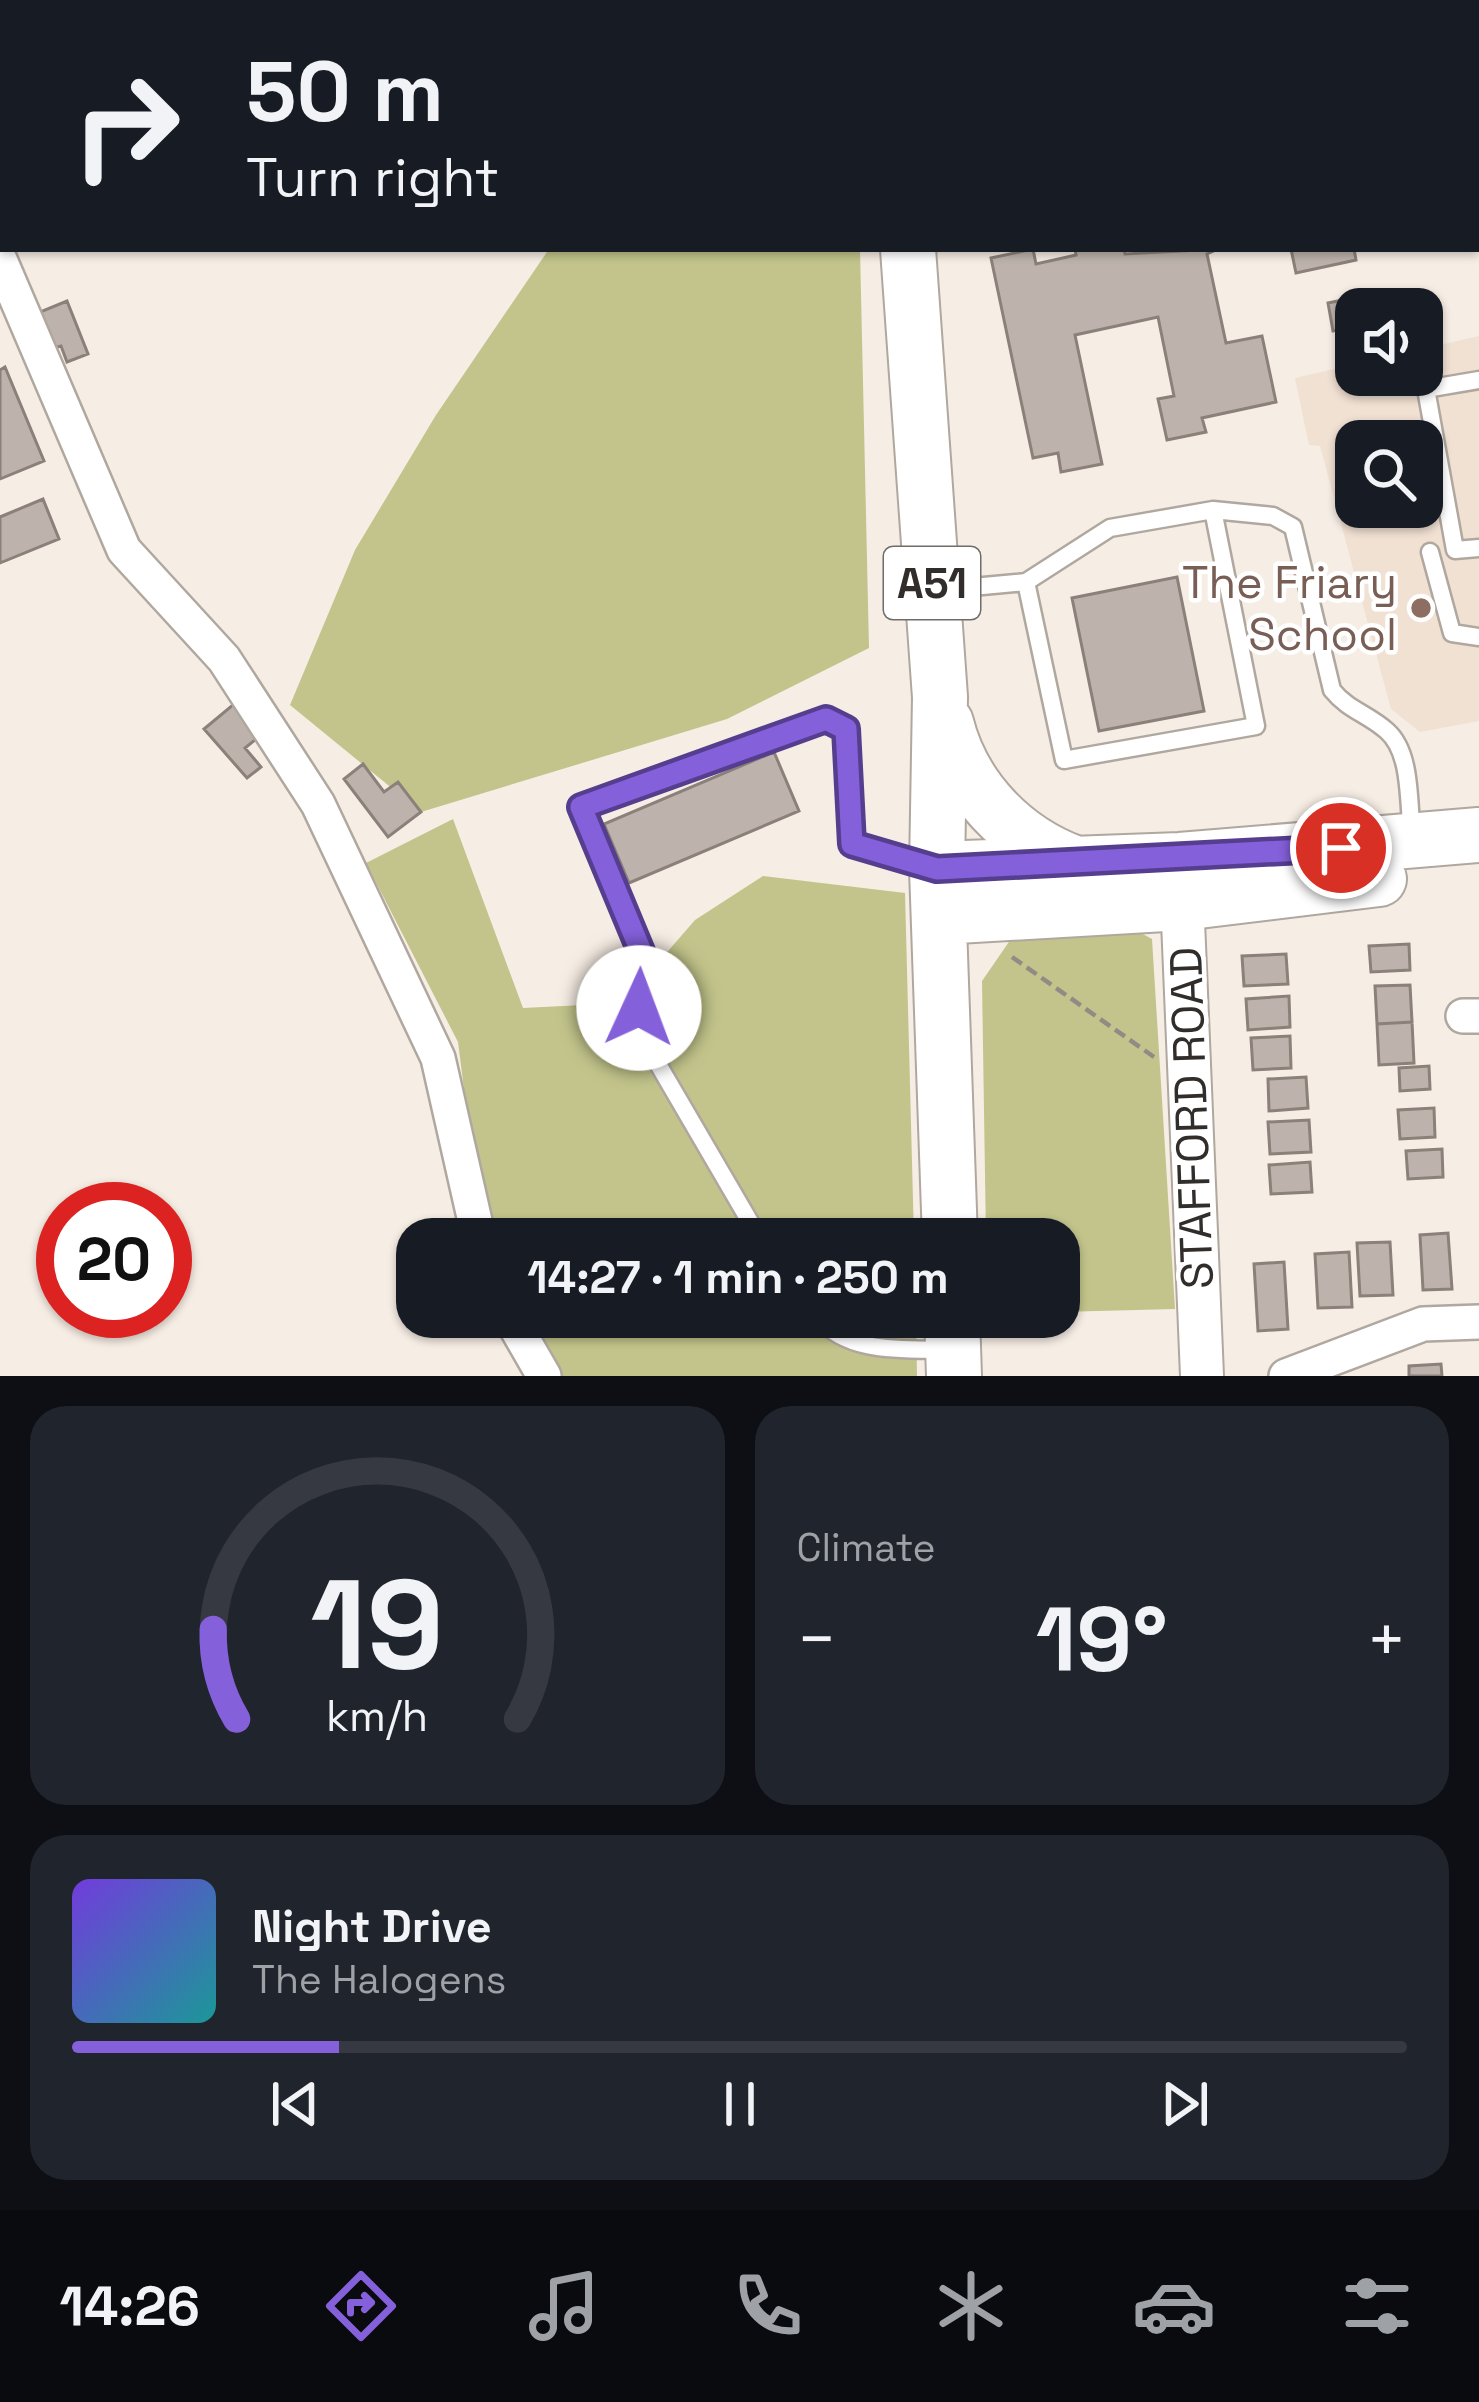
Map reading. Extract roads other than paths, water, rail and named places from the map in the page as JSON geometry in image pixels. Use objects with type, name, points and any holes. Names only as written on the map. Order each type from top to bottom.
[{"type":"highway","name":"A51","points":[[908,252],[940,697],[938,893],[949,1218]]},
{"type":"highway","points":[[940,697],[954,757],[972,783],[1019,834],[1075,863],[1181,881],[1413,841],[1479,835]]},
{"type":"highway","points":[[938,893],[1075,863]]},
{"type":"highway","points":[[938,893],[1479,864]]},
{"type":"street","points":[[0,260],[124,550],[224,659],[318,804],[438,1058],[474,1218]]},
{"type":"street","name":"STAFFORD ROAD","points":[[1181,881],[1202,1376]]},
{"type":"street","points":[[1286,1376],[1424,1324],[1479,1322]]},
{"type":"street","points":[[522,1338],[544,1376]]},
{"type":"lane","points":[[1479,380],[1426,389],[1455,550],[1479,548]]},
{"type":"lane","points":[[933,591],[1025,582],[1110,529],[1214,509],[1246,510],[1293,527],[1332,689],[1344,705],[1388,731],[1402,754],[1413,841]]},
{"type":"lane","points":[[1025,582],[1064,760],[1256,726],[1214,509]]},
{"type":"lane","points":[[1430,552],[1452,633],[1479,637]]},
{"type":"lane","points":[[748,1218],[658,1064],[639,1008],[645,961],[581,807],[826,719],[846,729],[852,844],[938,893]]},
{"type":"lane","points":[[849,1338],[874,1348],[953,1348]]},
{"type":"place","name":"The Friary School","points":[[1421,608]]}]
